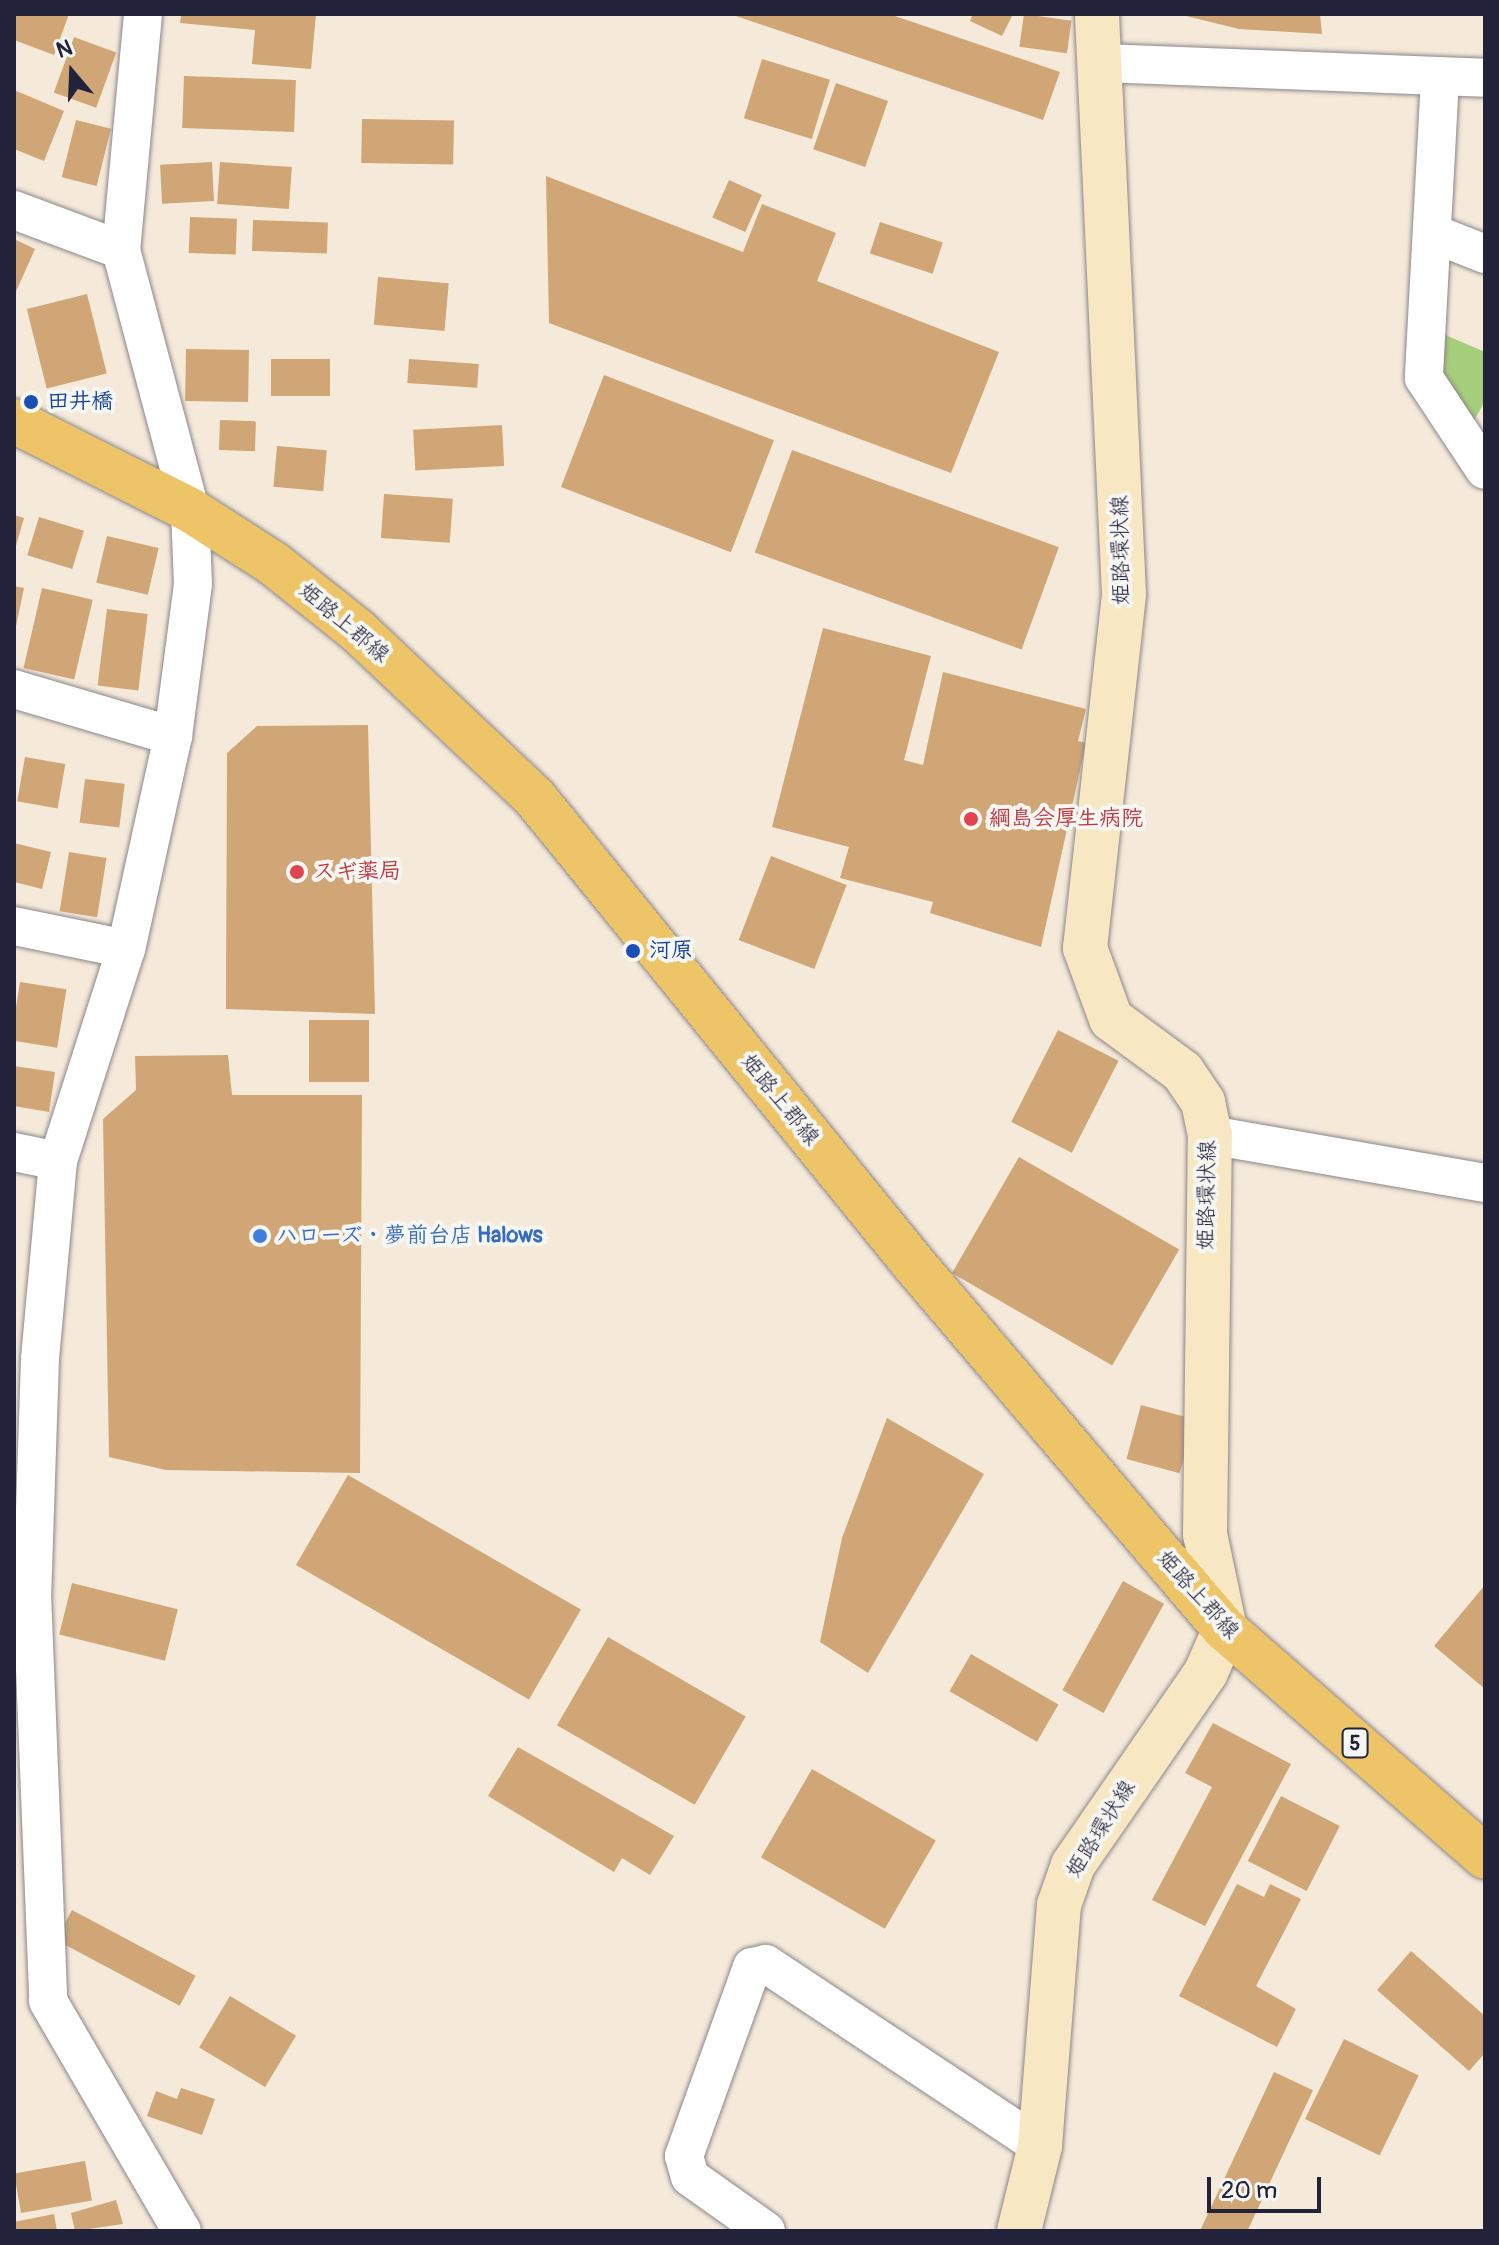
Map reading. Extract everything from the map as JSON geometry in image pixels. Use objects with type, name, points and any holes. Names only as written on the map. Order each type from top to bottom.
[{"type":"main road","name":"姫路環状線","points":[[1019,2231],[1040,2146],[1059,1905],[1073,1865],[1206,1672],[1225,1629],[1205,1534],[1210,1135],[1203,1102],[1183,1072],[1111,1019],[1085,948],[1124,594],[1102,63],[1097,14]]},
{"type":"main road","name":"姫路上郡線","points":[[14,421],[190,510],[358,631],[535,798],[913,1263],[1225,1629],[1485,1857]]},
{"type":"street","points":[[143,14],[121,250],[190,510],[193,584],[173,736],[126,949],[58,1161],[27,1357],[23,1592],[48,2001],[182,2231]]},
{"type":"street","points":[[1102,63],[1440,79],[1485,78]]},
{"type":"street","points":[[1440,79],[1424,378],[1485,470]]},
{"type":"street","points":[[14,210],[121,250]]},
{"type":"street","points":[[1432,233],[1485,254]]},
{"type":"street","points":[[14,689],[173,736]]},
{"type":"street","points":[[14,926],[126,949]]},
{"type":"street","points":[[1210,1135],[1485,1183]]},
{"type":"street","points":[[14,1152],[58,1161]]},
{"type":"street","points":[[766,2231],[690,2177],[684,2156],[752,1967],[766,1964],[1040,2146]]},
{"type":"green space","points":[[1434,330],[1485,352],[1485,401],[1472,424],[1436,380]]},
{"type":"building","points":[[14,14],[69,14],[54,55],[14,40]]},
{"type":"building","points":[[181,14],[316,14],[311,69],[252,64],[255,30],[180,23]]},
{"type":"building","points":[[730,14],[889,14],[1060,72],[1043,120]]},
{"type":"building","points":[[973,14],[1013,14],[1002,36],[970,21]]},
{"type":"building","points":[[1024,14],[1072,21],[1067,53],[1019,47]]},
{"type":"building","points":[[1178,14],[1320,14],[1322,34],[1239,29]]},
{"type":"building","points":[[74,37],[116,52],[96,108],[54,92]]},
{"type":"building","points":[[762,59],[830,80],[812,139],[744,118]]},
{"type":"building","points":[[184,76],[296,80],[294,132],[182,128]]},
{"type":"building","points":[[836,83],[888,101],[865,167],[813,149]]},
{"type":"building","points":[[14,90],[64,111],[44,161],[14,149]]},
{"type":"building","points":[[362,119],[454,121],[453,165],[361,163]]},
{"type":"building","points":[[76,120],[111,129],[97,186],[62,177]]},
{"type":"building","points":[[212,162],[214,201],[162,204],[160,165]]},
{"type":"building","points":[[220,162],[292,167],[289,209],[217,204]]},
{"type":"building","points":[[546,176],[743,252],[762,204],[836,233],[817,281],[999,352],[951,473],[549,323]]},
{"type":"building","points":[[729,180],[762,195],[745,232],[712,217]]},
{"type":"building","points":[[190,217],[237,219],[236,255],[189,253]]},
{"type":"building","points":[[253,220],[328,223],[327,254],[252,251]]},
{"type":"building","points":[[880,222],[943,242],[933,274],[870,253]]},
{"type":"building","points":[[14,239],[35,249],[14,296]]},
{"type":"building","points":[[378,277],[449,283],[445,331],[374,325]]},
{"type":"building","points":[[87,294],[107,374],[47,389],[27,309]]},
{"type":"building","points":[[186,349],[249,350],[248,402],[185,401]]},
{"type":"building","points":[[271,359],[330,359],[330,396],[271,396]]},
{"type":"building","points":[[409,359],[479,364],[477,388],[407,383]]},
{"type":"building","points":[[604,375],[774,440],[731,552],[561,487]]},
{"type":"building","points":[[220,420],[256,421],[255,451],[219,450]]},
{"type":"building","points":[[502,425],[504,466],[415,471],[413,430]]},
{"type":"building","points":[[277,446],[327,450],[323,491],[273,487]]},
{"type":"building","points":[[792,450],[1059,547],[1022,650],[755,552]]},
{"type":"building","points":[[384,494],[453,499],[450,543],[381,538]]},
{"type":"building","points":[[14,515],[24,518],[15,549],[14,549]]},
{"type":"building","points":[[39,517],[84,531],[72,569],[27,555]]},
{"type":"building","points":[[107,536],[159,548],[148,595],[96,583]]},
{"type":"building","points":[[14,586],[24,588],[15,631],[14,631]]},
{"type":"building","points":[[42,588],[93,600],[74,680],[24,668]]},
{"type":"building","points":[[107,609],[148,614],[138,690],[98,685]]},
{"type":"building","points":[[823,628],[931,656],[904,760],[923,765],[943,672],[1086,709],[1078,741],[1086,743],[1041,947],[930,913],[933,902],[840,878],[849,847],[772,827]]},
{"type":"building","points":[[368,725],[375,1014],[226,1009],[227,753],[257,726]]},
{"type":"building","points":[[25,757],[65,764],[58,808],[17,801]]},
{"type":"building","points":[[85,779],[125,784],[119,828],[80,823]]},
{"type":"building","points":[[14,843],[51,852],[42,889],[14,882]]},
{"type":"building","points":[[69,852],[107,858],[97,917],[60,911]]},
{"type":"building","points":[[771,856],[847,885],[814,969],[739,940]]},
{"type":"building","points":[[20,982],[66,989],[57,1048],[14,1041]]},
{"type":"building","points":[[309,1020],[369,1020],[369,1082],[309,1082]]},
{"type":"building","points":[[1058,1030],[1119,1061],[1072,1153],[1011,1122]]},
{"type":"building","points":[[228,1055],[232,1095],[362,1095],[360,1473],[166,1470],[109,1457],[103,1119],[136,1090],[135,1056]]},
{"type":"building","points":[[14,1066],[55,1072],[49,1112],[14,1106]]},
{"type":"building","points":[[1019,1157],[1179,1250],[1112,1366],[952,1273]]},
{"type":"building","points":[[1141,1405],[1194,1419],[1180,1473],[1127,1459]]},
{"type":"building","points":[[887,1418],[984,1474],[868,1673],[820,1642],[842,1538]]},
{"type":"building","points":[[348,1475],[581,1610],[529,1700],[296,1565]]},
{"type":"building","points":[[1123,1581],[1164,1604],[1104,1713],[1062,1690]]},
{"type":"building","points":[[72,1583],[178,1609],[165,1661],[59,1634]]},
{"type":"building","points":[[1485,1585],[1485,1689],[1434,1646]]},
{"type":"building","points":[[608,1637],[746,1716],[695,1805],[557,1725]]},
{"type":"building","points":[[971,1654],[1058,1704],[1037,1742],[950,1691]]},
{"type":"building","points":[[1213,1723],[1291,1764],[1205,1926],[1152,1900],[1212,1787],[1185,1773]]},
{"type":"building","points":[[518,1747],[674,1836],[650,1875],[622,1858],[614,1872],[488,1796]]},
{"type":"building","points":[[812,1769],[936,1840],[885,1929],[761,1857]]},
{"type":"building","points":[[1281,1796],[1340,1826],[1307,1891],[1248,1861]]},
{"type":"building","points":[[1237,1884],[1264,1897],[1270,1884],[1301,1899],[1256,1986],[1296,2009],[1277,2047],[1179,1996]]},
{"type":"building","points":[[72,1910],[196,1976],[180,2006],[56,1940]]},
{"type":"building","points":[[1411,1951],[1485,2016],[1485,2053],[1469,2071],[1377,1990]]},
{"type":"building","points":[[230,1996],[296,2036],[265,2087],[199,2047]]},
{"type":"building","points":[[1344,2039],[1419,2075],[1380,2155],[1305,2119]]},
{"type":"building","points":[[1274,2072],[1313,2090],[1247,2231],[1200,2231]]},
{"type":"building","points":[[181,2088],[215,2099],[202,2135],[147,2116],[156,2091],[177,2099]]},
{"type":"building","points":[[85,2161],[92,2200],[21,2213],[14,2174]]},
{"type":"building","points":[[116,2200],[123,2224],[75,2231],[71,2213]]},
{"type":"building","points":[[54,2214],[57,2231],[14,2231],[14,2222]]},
{"type":"place","name":"田井橋","points":[[31,402]]},
{"type":"place","name":"綱島会厚生病院","points":[[971,819]]},
{"type":"place","name":"スギ薬局","points":[[297,872]]},
{"type":"place","name":"河原","points":[[633,951]]},
{"type":"place","name":"ハローズ・夢前台店 Halows","points":[[260,1236]]}]
